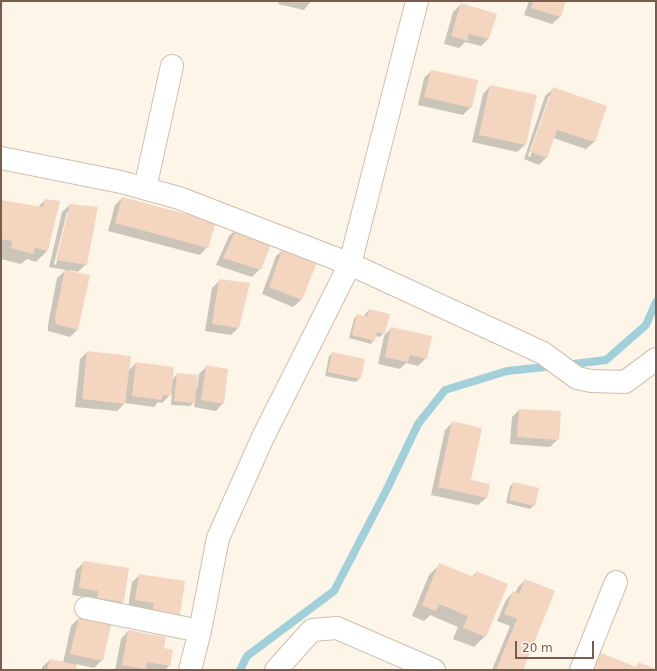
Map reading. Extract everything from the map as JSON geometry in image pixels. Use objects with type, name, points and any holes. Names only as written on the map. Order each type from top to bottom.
[{"type":"street","points":[[190,670],[200,631],[218,538],[263,437],[350,264],[417,1]]},
{"type":"street","points":[[145,188],[172,66]]},
{"type":"street","points":[[1,158],[121,182],[179,198],[350,264],[542,353],[577,378],[590,381],[625,382],[656,359]]},
{"type":"street","points":[[581,670],[616,582]]},
{"type":"street","points":[[86,608],[200,631]]},
{"type":"street","points":[[276,670],[312,630],[337,628],[434,670]]},
{"type":"building","points":[[533,1],[566,1],[561,17],[531,8]]},
{"type":"building","points":[[461,3],[497,14],[489,39],[469,34],[467,41],[451,36]]},
{"type":"building","points":[[431,70],[478,80],[472,108],[424,97]]},
{"type":"building","points":[[490,85],[537,95],[526,145],[479,135]]},
{"type":"building","points":[[553,87],[607,106],[595,142],[557,130],[547,158],[530,152]]},
{"type":"building","points":[[122,197],[216,222],[208,248],[115,223]]},
{"type":"building","points":[[45,199],[60,201],[48,251],[35,248],[33,254],[11,248],[12,241],[1,239],[1,200],[43,207]]},
{"type":"building","points":[[70,204],[98,207],[87,265],[56,260]]},
{"type":"building","points":[[237,228],[271,245],[261,270],[223,258]]},
{"type":"building","points":[[283,248],[318,260],[302,300],[269,287]]},
{"type":"building","points":[[65,270],[90,275],[78,330],[56,324],[55,317]]},
{"type":"building","points":[[219,279],[250,283],[239,328],[212,324]]},
{"type":"building","points":[[369,309],[390,314],[385,334],[377,332],[375,341],[352,335],[357,314],[367,317]]},
{"type":"building","points":[[391,327],[432,336],[427,359],[410,355],[408,362],[385,357]]},
{"type":"building","points":[[87,351],[131,356],[125,404],[82,399]]},
{"type":"building","points":[[332,352],[365,359],[361,379],[328,372]]},
{"type":"building","points":[[136,362],[174,367],[171,396],[163,395],[162,400],[132,396]]},
{"type":"building","points":[[206,365],[228,369],[224,404],[201,400]]},
{"type":"building","points":[[177,373],[198,375],[195,403],[174,401]]},
{"type":"building","points":[[519,409],[561,411],[559,440],[517,437]]},
{"type":"building","points":[[452,421],[482,428],[471,480],[490,484],[487,498],[438,487]]},
{"type":"building","points":[[513,482],[539,488],[535,506],[509,500]]},
{"type":"building","points":[[83,561],[129,568],[124,602],[97,598],[98,591],[79,588]]},
{"type":"building","points":[[439,563],[474,577],[476,571],[508,584],[486,637],[463,628],[468,616],[439,604],[436,611],[422,605]]},
{"type":"building","points":[[139,574],[185,581],[180,615],[153,611],[154,603],[135,600]]},
{"type":"building","points":[[525,579],[555,591],[523,670],[496,670],[517,619],[504,614],[513,591],[519,594]]},
{"type":"building","points":[[79,617],[111,625],[103,661],[70,654]]},
{"type":"building","points":[[128,630],[166,637],[164,648],[173,650],[170,666],[147,662],[146,669],[122,665]]},
{"type":"building","points":[[599,652],[636,667],[638,662],[656,670],[592,670]]},
{"type":"building","points":[[50,659],[77,665],[76,670],[47,670]]},
{"type":"waterway","points":[[565,365],[606,360],[646,325],[656,302]]},
{"type":"waterway","points":[[240,670],[247,656],[334,591],[387,489],[418,424],[445,390],[507,371],[554,366]]}]
